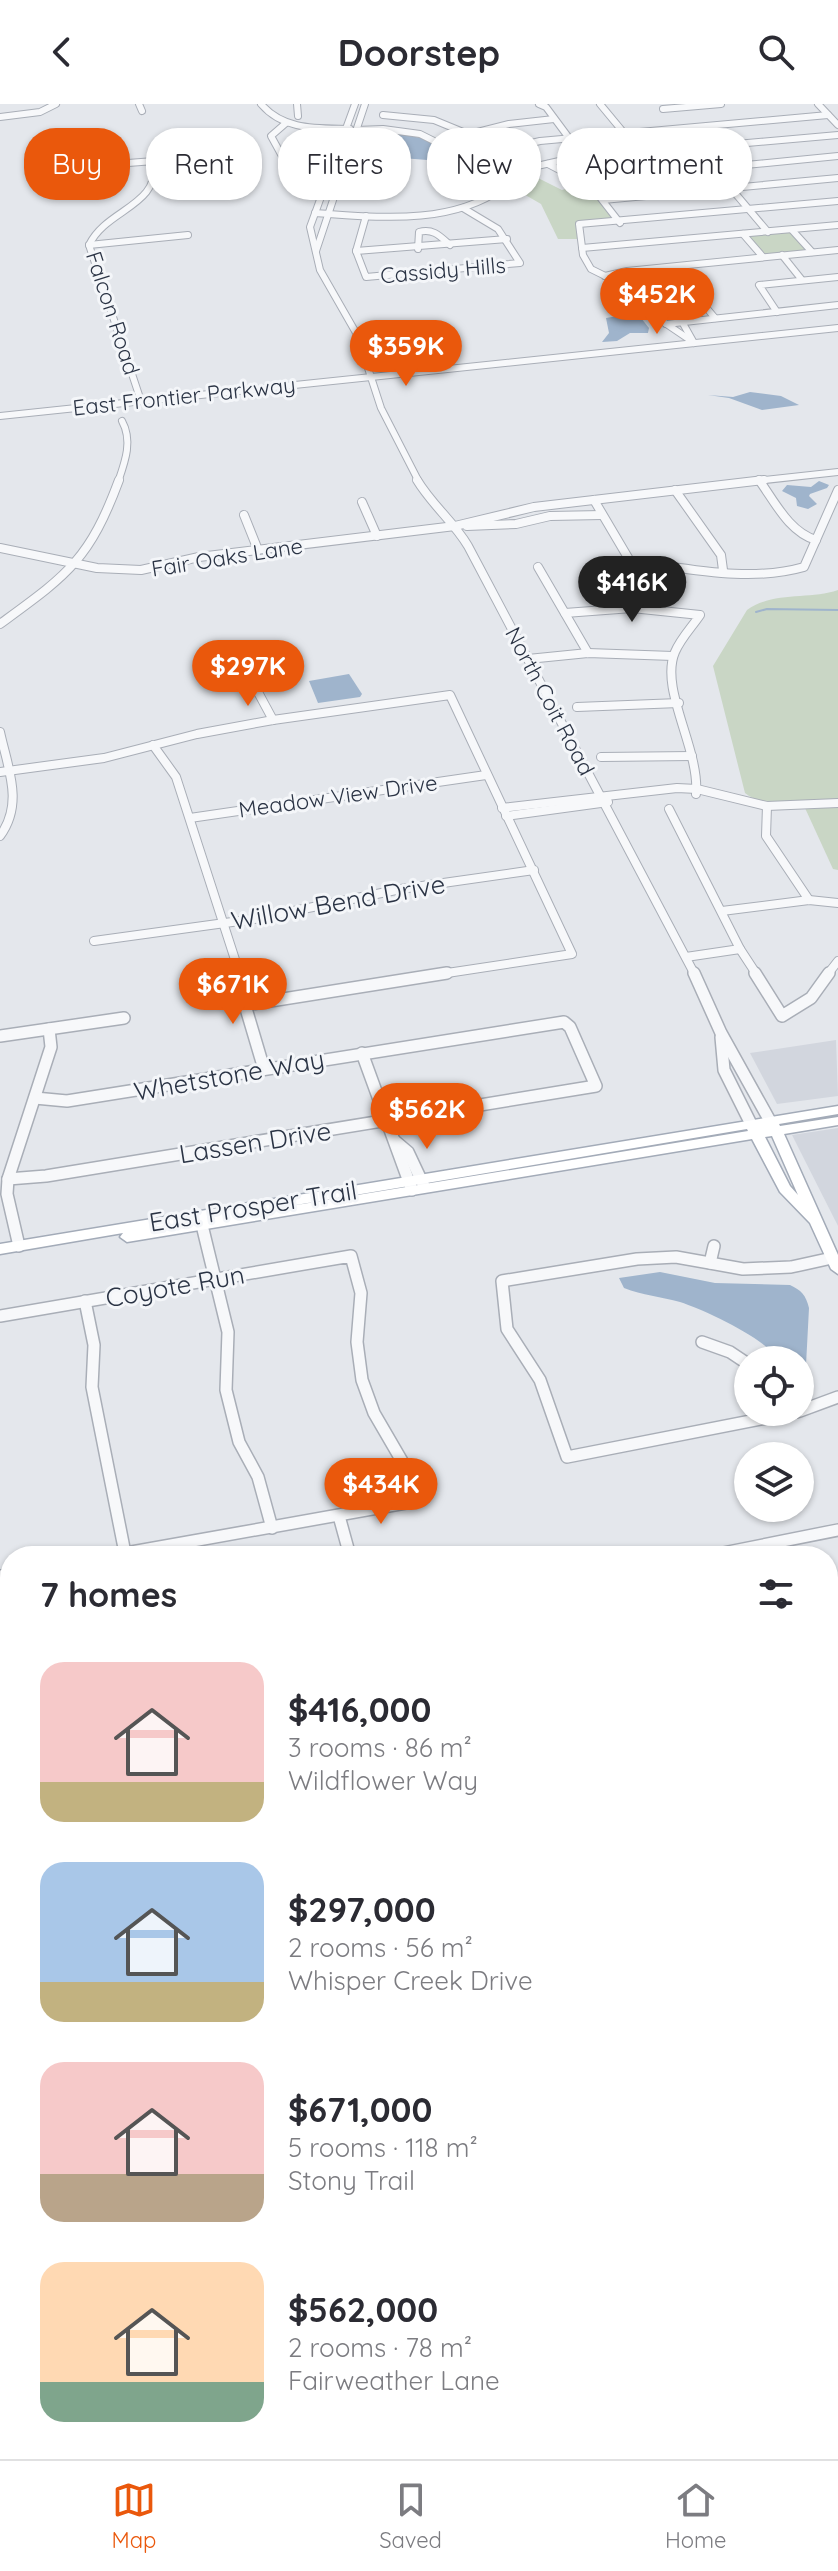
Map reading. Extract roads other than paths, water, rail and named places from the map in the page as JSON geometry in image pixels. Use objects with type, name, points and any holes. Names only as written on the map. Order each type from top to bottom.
[{"type":"main road","name":"East Prosper Trail","points":[[773,1126],[838,1110]]},
{"type":"main road","name":"East Prosper Trail","points":[[0,1258],[416,1184],[773,1126],[838,1121]]},
{"type":"main road","name":"North Coit Road","points":[[773,1126],[806,1192],[815,1223],[835,1264]]},
{"type":"main road","name":"North Coit Road","points":[[754,1129],[785,1189],[815,1223]]},
{"type":"main road","name":"East Prosper Trail","points":[[0,1249],[201,1221]]},
{"type":"street","points":[[0,117],[40,112],[56,104]]},
{"type":"street","points":[[261,104],[270,115],[286,123],[337,128]]},
{"type":"street","points":[[297,104],[298,116]]},
{"type":"street","points":[[347,128],[355,104]]},
{"type":"street","points":[[358,128],[365,104]]},
{"type":"street","points":[[539,104],[561,128]]},
{"type":"street","points":[[600,104],[620,128]]},
{"type":"street","points":[[661,106],[717,104]]},
{"type":"street","points":[[818,104],[838,125]]},
{"type":"street","points":[[661,106],[679,128],[828,115]]},
{"type":"street","points":[[383,115],[434,120],[453,128]]},
{"type":"street","points":[[493,128],[554,119]]},
{"type":"street","points":[[280,128],[286,123]]},
{"type":"street","points":[[278,130],[271,136],[278,149]]},
{"type":"street","points":[[752,142],[838,135]]},
{"type":"street","points":[[752,164],[838,156]]},
{"type":"street","name":"Falcon Road","points":[[130,163],[154,161],[158,175],[153,188],[101,224],[92,234],[89,245],[141,401]]},
{"type":"street","points":[[541,166],[557,162]]},
{"type":"street","points":[[548,164],[557,168]]},
{"type":"street","points":[[752,186],[838,178]]},
{"type":"street","points":[[316,254],[310,227],[320,200]]},
{"type":"street","points":[[316,254],[331,200]]},
{"type":"street","points":[[315,213],[412,215],[463,208],[482,200]]},
{"type":"street","points":[[603,200],[620,223]]},
{"type":"street","points":[[741,200],[768,232]]},
{"type":"street","points":[[694,343],[676,311],[605,276],[586,263],[579,224],[620,223],[838,201]]},
{"type":"street","points":[[463,208],[493,226],[507,239]]},
{"type":"street","points":[[366,216],[356,251],[418,249],[507,239]]},
{"type":"street","points":[[582,248],[838,225]]},
{"type":"street","points":[[418,249],[419,232],[424,230],[433,230],[450,245]]},
{"type":"street","points":[[792,230],[812,252]]},
{"type":"street","points":[[743,234],[763,257]]},
{"type":"street","points":[[89,245],[188,235]]},
{"type":"street","name":"Cassidy Hills","points":[[356,251],[366,277],[520,263],[507,239]]},
{"type":"street","points":[[605,276],[627,271],[838,250]]},
{"type":"street","name":"North Coit Road","points":[[316,254],[320,270],[367,352],[375,397],[432,505],[455,526],[528,659],[686,957],[721,1033],[773,1126]]},
{"type":"street","points":[[782,255],[802,280]]},
{"type":"street","points":[[777,312],[758,286],[838,277]]},
{"type":"street","points":[[650,299],[693,292],[715,318]]},
{"type":"street","points":[[650,299],[660,310],[666,324],[694,343]]},
{"type":"street","points":[[666,324],[838,305]]},
{"type":"street","name":"East Frontier Parkway","points":[[0,416],[838,328]]},
{"type":"street","points":[[0,624],[60,581],[89,546],[127,456],[129,435],[122,421]]},
{"type":"street","name":"Fair Oaks Lane","points":[[492,522],[519,511],[594,500],[838,472]]},
{"type":"street","points":[[759,480],[795,529],[816,540]]},
{"type":"street","points":[[675,490],[721,555],[723,570]]},
{"type":"street","points":[[594,500],[630,561],[790,573],[804,567],[838,490]]},
{"type":"street","points":[[362,502],[377,536]]},
{"type":"street","points":[[519,511],[535,519]]},
{"type":"street","points":[[244,515],[258,550]]},
{"type":"street","name":"Fair Oaks Lane","points":[[3,549],[110,570],[141,570],[199,557],[455,526],[602,515]]},
{"type":"street","points":[[538,567],[588,653]]},
{"type":"street","points":[[565,613],[621,608],[675,610],[700,615],[673,656],[673,679],[692,756],[696,792]]},
{"type":"street","points":[[528,659],[588,653],[673,656]]},
{"type":"street","points":[[252,681],[273,720]]},
{"type":"street","points":[[4,772],[104,758],[273,720],[450,695],[572,954],[245,1005]]},
{"type":"street","points":[[577,707],[679,703]]},
{"type":"street","points":[[0,732],[4,772],[14,801],[11,821],[0,836]]},
{"type":"street","points":[[153,745],[176,777],[240,975],[245,1005],[264,1069]]},
{"type":"street","points":[[601,757],[692,756]]},
{"type":"street","name":"Meadow View Drive","points":[[190,818],[486,775]]},
{"type":"street","points":[[504,812],[602,799],[696,792],[767,806],[838,803]]},
{"type":"street","points":[[767,806],[766,836],[809,900]]},
{"type":"street","points":[[669,809],[740,949],[782,1016],[811,998],[838,961]]},
{"type":"street","name":"Willow Bend Drive","points":[[94,941],[223,923],[388,891],[534,870]]},
{"type":"street","points":[[722,911],[809,900],[838,903]]},
{"type":"street","points":[[686,957],[740,949]]},
{"type":"street","points":[[0,1036],[124,1018]]},
{"type":"street","name":"Whetstone Way","points":[[35,1098],[67,1101],[564,1022],[570,1027],[596,1086]]},
{"type":"street","points":[[19,1246],[7,1194],[8,1179],[51,1047],[49,1029]]},
{"type":"street","name":"North Coit Road","points":[[721,1033],[724,1070],[754,1129]]},
{"type":"street","points":[[362,1053],[386,1121],[416,1184]]},
{"type":"street","name":"Lassen Drive","points":[[8,1179],[46,1176],[596,1086]]},
{"type":"street","points":[[201,1221],[228,1332],[226,1390],[239,1442],[258,1477],[272,1528]]},
{"type":"street","points":[[710,1263],[714,1246]]},
{"type":"street","name":"Coyote Run","points":[[0,1316],[351,1256],[361,1293],[357,1342],[362,1380],[374,1413],[406,1468],[417,1501],[339,1516]]},
{"type":"street","points":[[734,1423],[567,1457],[540,1380],[507,1329],[502,1281],[637,1259],[676,1257],[743,1269],[835,1264]]},
{"type":"street","points":[[85,1301],[94,1345],[92,1387],[124,1546]]},
{"type":"street","points":[[702,1342],[734,1355]]},
{"type":"street","points":[[814,1406],[838,1397]]},
{"type":"street","points":[[166,1546],[339,1516],[347,1546]]},
{"type":"street","points":[[771,1546],[838,1530]]},
{"type":"water","points":[[411,136],[427,141],[427,160],[411,159]]},
{"type":"water","points":[[641,312],[641,318],[649,328],[648,333],[630,333],[617,341],[602,342],[609,333],[606,318]]},
{"type":"water","points":[[750,392],[781,396],[799,405],[762,410],[729,398],[708,395],[733,397]]},
{"type":"water","points":[[819,481],[829,485],[810,494],[817,504],[808,509],[797,506],[796,498],[782,491],[787,485],[811,487]]},
{"type":"water","points":[[349,674],[362,694],[360,697],[318,703],[309,681]]},
{"type":"water","points":[[660,1272],[715,1283],[790,1285],[805,1296],[809,1308],[807,1346],[765,1346],[704,1311],[624,1288],[619,1278]]},
{"type":"waterway","points":[[756,612],[767,609],[838,610]]}]
